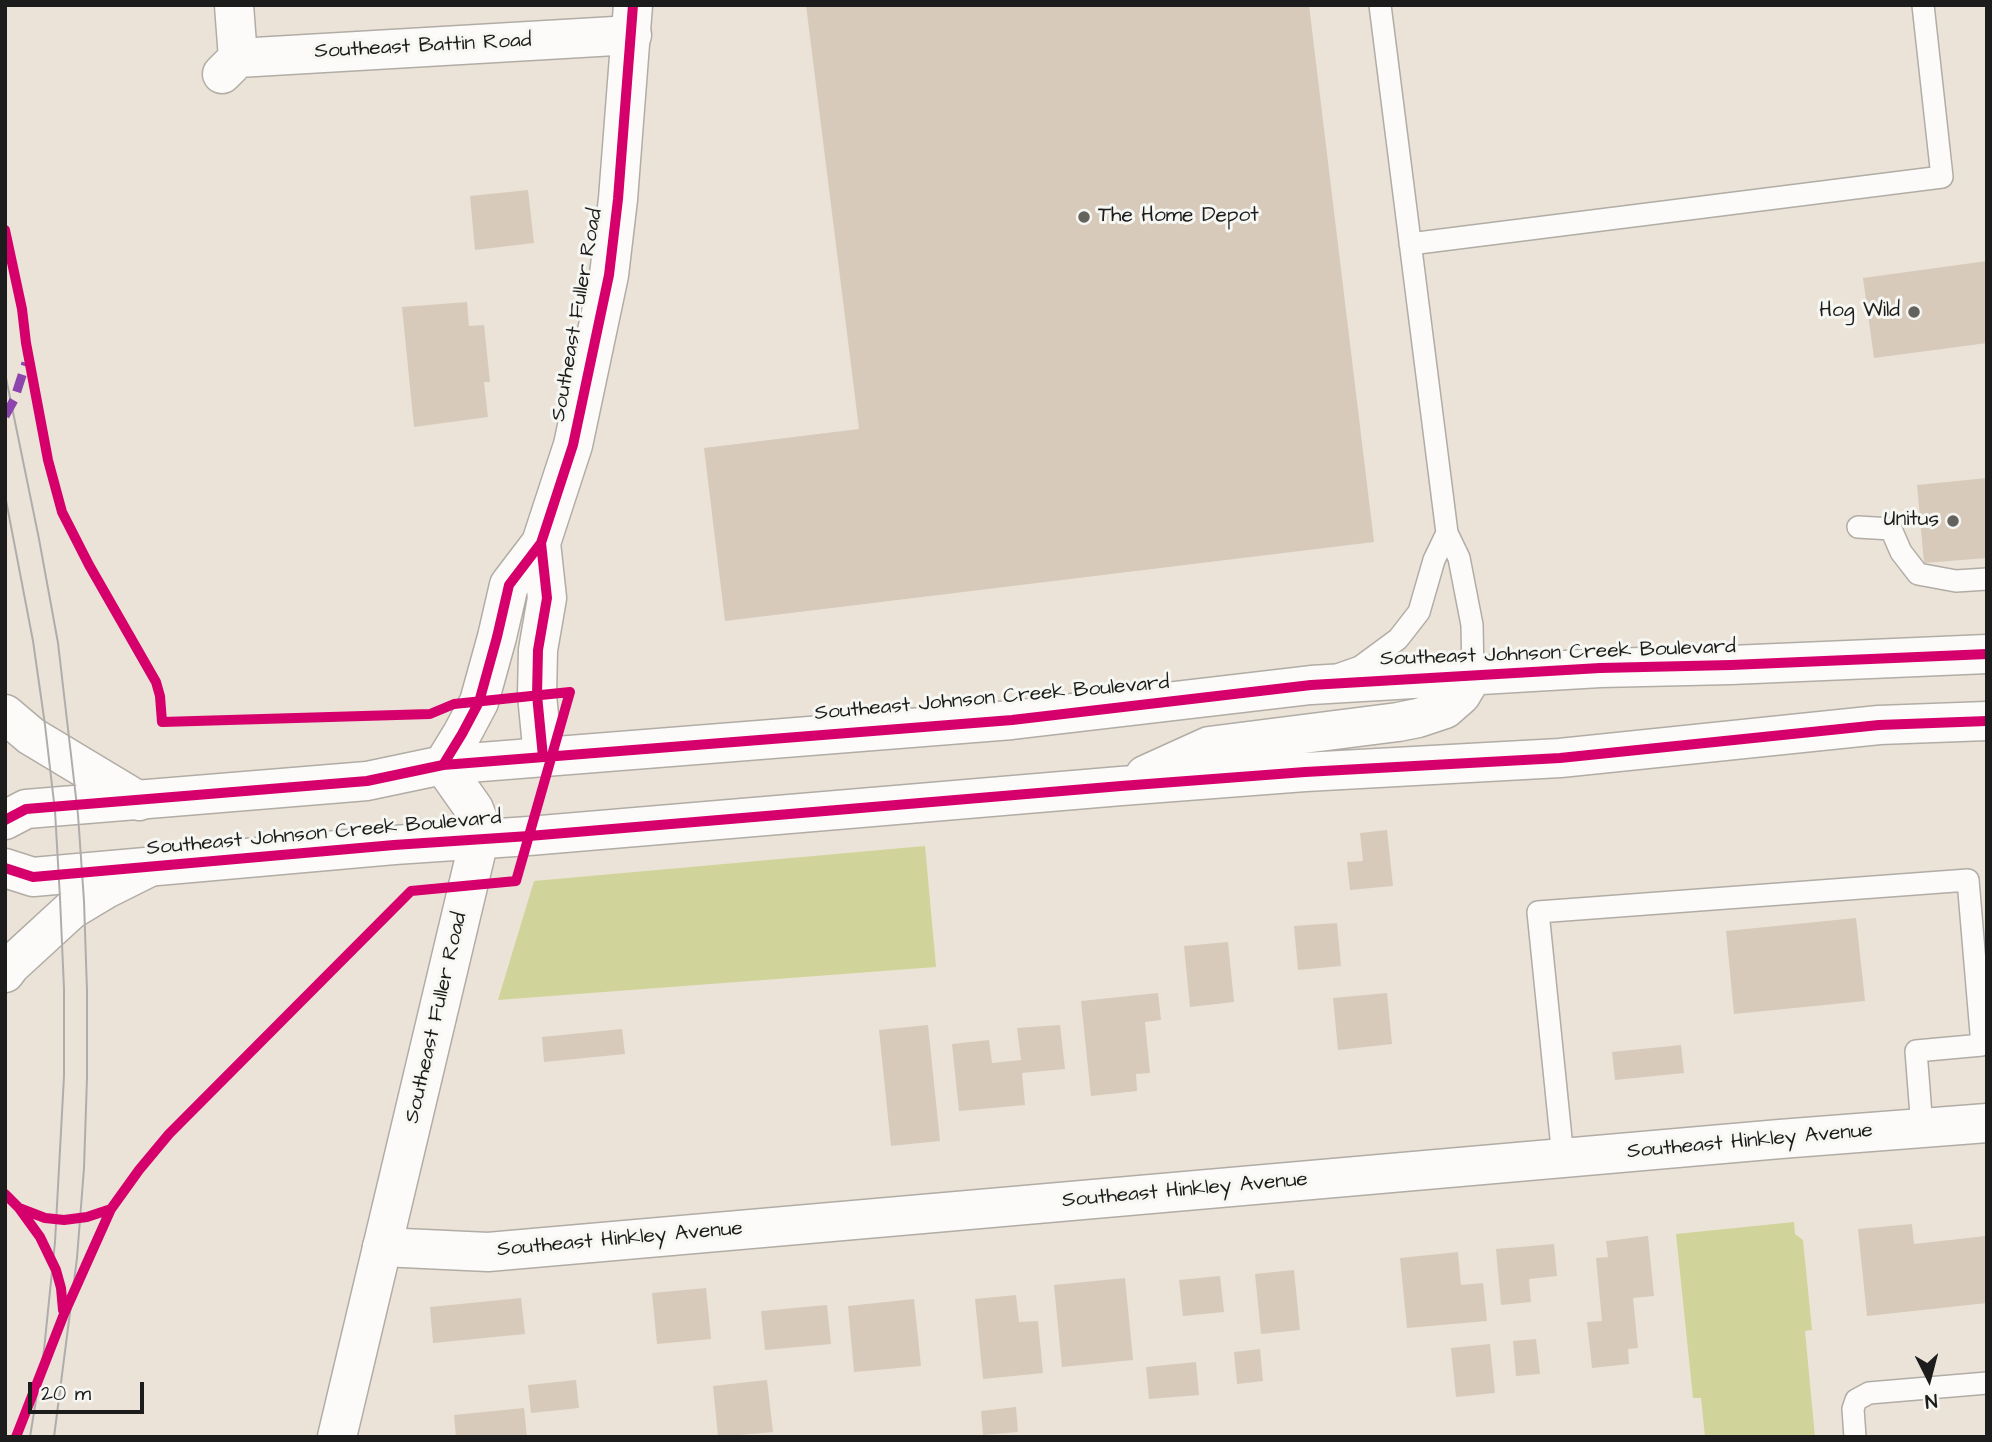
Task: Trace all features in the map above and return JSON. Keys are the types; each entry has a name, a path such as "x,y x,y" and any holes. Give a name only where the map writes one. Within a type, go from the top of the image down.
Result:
{"main road":[{"name":"Southeast Battin Road","path":"234,5 230,66 633,20"},
{"name":"Southeast Fuller Road","path":"337,1437 479,840 474,809 443,765 479,702 509,585 541,543 573,445 609,275 633,20"},
{"name":"Southeast Fuller Road","path":"541,543 547,598 538,650 537,695 543,757"},
{"name":"Southeast Johnson Creek Boulevard","path":"5,820 26,809 367,781 443,765 1013,720 1311,685 1473,675 1968,655 1987,648"},
{"path":"1121,786 1209,746 1418,718 1445,709 1461,695 1473,675"},
{"path":"5,714 31,736 139,801"},
{"name":"Southeast Johnson Creek Boulevard","path":"5,868 33,877 1121,786 1305,772 1560,758 1879,726 1987,721"},
{"path":"5,973 71,910 150,867"},
{"name":"Southeast Hinkley Avenue","path":"382,1247 488,1252 1987,1123"}],"lane":[{"path":"1380,5 1447,533 1459,558 1472,625 1473,675"},
{"path":"1410,244 1942,177 1923,5"},
{"path":"1858,527 1891,529 1901,552 1918,574 1956,581 1987,579"},
{"path":"1311,685 1360,667 1398,639 1419,612 1434,560 1447,533"},
{"path":"1563,1158 1538,912 1968,880 1982,1045 1916,1051 1922,1128"},
{"path":"1855,1437 1853,1409 1856,1400 1869,1393 1987,1383"}],"green space":[{"path":"925,846 936,967 498,1000 534,881"},
{"path":"1794,1222 1795,1234 1803,1240 1812,1330 1805,1331 1815,1437 1705,1437 1701,1398 1693,1398 1676,1234"}],"building":[{"name":"The Home Depot","path":"806,5 1309,5 1374,542 725,621 704,448 859,429"},
{"path":"528,190 534,243 475,250 470,196"},
{"name":"Hog Wild","path":"1987,261 1987,343 1874,358 1863,278"},
{"path":"467,302 469,326 484,325 490,382 484,382 488,417 414,427 402,307"},
{"name":"Unitus","path":"1987,478 1987,558 1924,563 1917,485"},
{"path":"1387,830 1393,886 1350,890 1347,862 1363,861 1360,833"},
{"path":"1856,918 1865,1001 1734,1014 1726,931"},
{"path":"1337,923 1341,966 1298,970 1294,926"},
{"path":"1228,942 1234,1002 1190,1007 1184,946"},
{"path":"1158,993 1161,1020 1145,1022 1150,1073 1136,1074 1137,1091 1091,1096 1081,1001"},
{"path":"1387,993 1392,1044 1338,1050 1333,998"},
{"path":"928,1025 940,1141 891,1146 879,1030"},
{"path":"1060,1025 1065,1069 1022,1073 1025,1105 959,1111 952,1044 989,1040 992,1063 1021,1060 1017,1028"},
{"path":"622,1029 625,1054 544,1062 542,1037"},
{"path":"1681,1045 1684,1073 1615,1080 1612,1052"},
{"path":"1912,1224 1914,1244 1986,1236 1987,1303 1867,1316 1858,1229"},
{"path":"1648,1236 1654,1296 1633,1298 1638,1348 1628,1349 1629,1364 1592,1368 1587,1322 1602,1321 1596,1258 1608,1257 1606,1241"},
{"path":"1554,1244 1557,1276 1529,1279 1531,1302 1501,1305 1496,1249"},
{"path":"1458,1252 1461,1285 1483,1283 1487,1321 1407,1328 1400,1258"},
{"path":"1294,1270 1300,1330 1261,1334 1255,1274"},
{"path":"1220,1276 1224,1312 1183,1316 1179,1280"},
{"path":"1125,1278 1133,1360 1062,1367 1054,1285"},
{"path":"706,1288 711,1339 657,1344 652,1293"},
{"path":"1016,1295 1019,1322 1038,1321 1043,1373 983,1379 975,1299"},
{"path":"521,1298 525,1334 433,1343 430,1307"},
{"path":"914,1299 921,1366 854,1372 848,1306"},
{"path":"827,1305 831,1344 765,1350 761,1311"},
{"path":"1536,1339 1540,1374 1516,1376 1513,1341"},
{"path":"1490,1344 1495,1393 1456,1397 1451,1348"},
{"path":"1260,1349 1263,1381 1237,1384 1234,1352"},
{"path":"1196,1362 1199,1395 1149,1399 1146,1367"},
{"path":"576,1380 579,1408 531,1413 528,1385"},
{"path":"767,1380 773,1432 718,1437 713,1386"},
{"path":"1016,1407 1018,1432 983,1435 981,1411"},
{"path":"524,1408 527,1437 456,1437 454,1415"}],"tram line":[{"path":"5,373 58,643 78,815 84,901 87,991 84,1168 77,1258 54,1437"},
{"path":"5,495 33,641 45,725 55,811 64,989 64,1076 55,1242 44,1350 30,1437"}],"marked path":[{"path":"5,416 14,400 26,363"}],"cycle path":[{"path":"443,765 479,702 509,585 541,543 573,445 609,275 618,199 633,5"},
{"path":"5,230 22,309 48,460 62,512 156,682 162,722 430,714 454,704 570,692 516,881 411,891 169,1134 111,1209 64,1314 16,1437"},
{"path":"541,543 547,598 538,650 537,695 543,757"},
{"path":"5,820 26,809 367,781 443,765 1012,720 1311,685 1600,668 1987,654"},
{"path":"5,868 33,877 1121,786 1305,772 1560,758 1879,725 1987,721"},
{"path":"5,1194 40,1237 56,1270 63,1310"},
{"path":"19,1208 45,1218 64,1220 87,1217 111,1209"}],"place":[{"name":"The Home Depot","path":"1084,217"},
{"name":"Hog Wild","path":"1914,312"},
{"name":"Unitus","path":"1953,521"}]}
